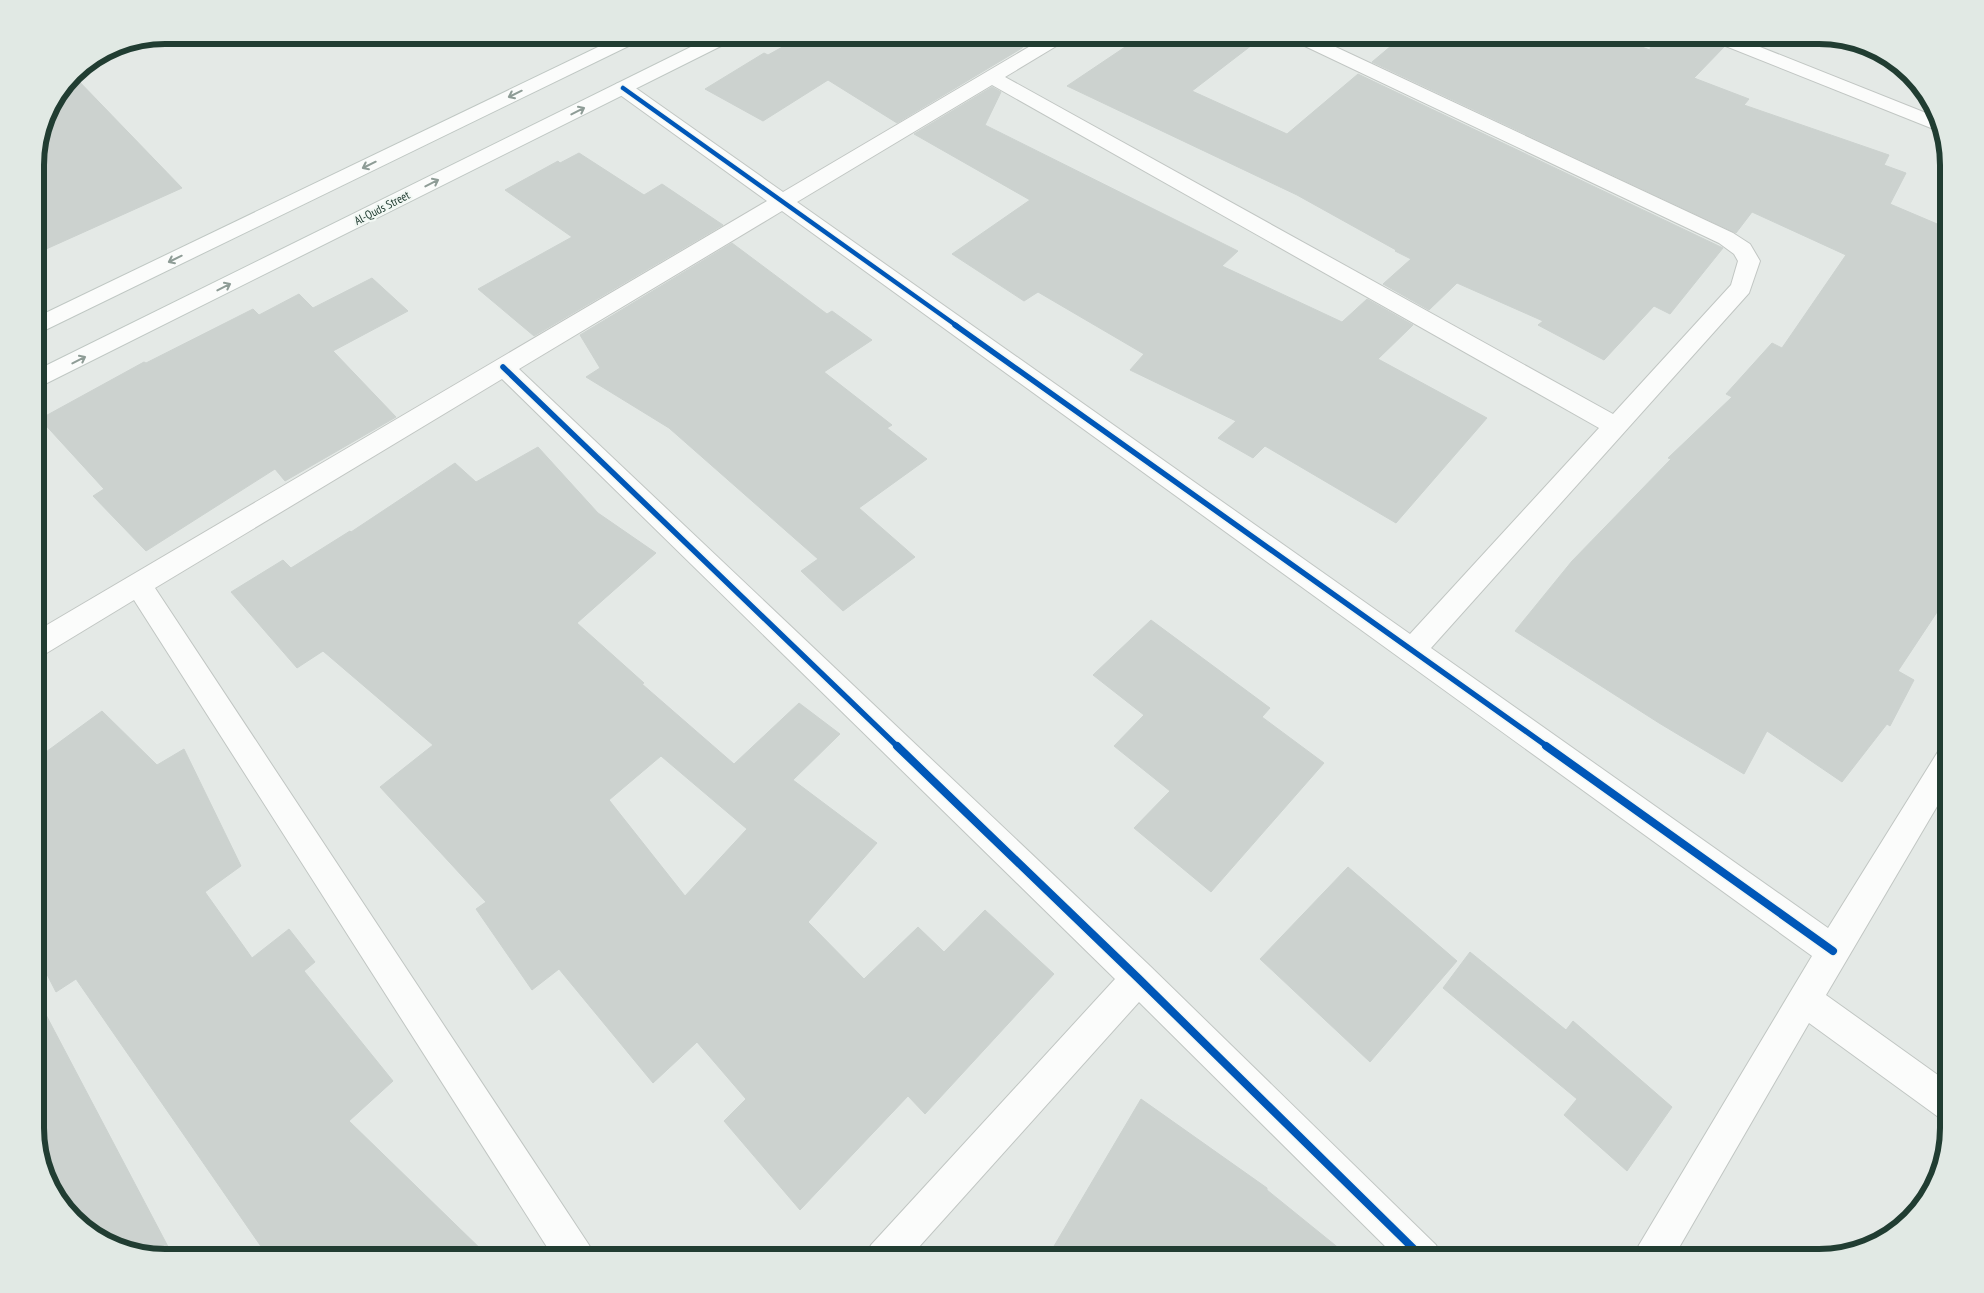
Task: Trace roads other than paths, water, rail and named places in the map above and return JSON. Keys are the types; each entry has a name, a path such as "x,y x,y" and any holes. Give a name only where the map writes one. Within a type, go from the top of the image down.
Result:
{"street":[{"path":"44,323 618,44"},
{"name":"Al-Quds Street","path":"44,377 712,44"},
{"path":"44,641 1047,44"},
{"path":"1315,44 1726,238 1742,249 1749,261 1741,288 1412,650"},
{"path":"1737,44 1932,122"},
{"path":"992,77 1615,426"},
{"path":"623,88 1833,951"},
{"path":"503,367 1138,978 1414,1249"},
{"path":"139,585 570,1249"},
{"path":"1657,1249 1940,774"},
{"path":"892,1249 1138,978"},
{"path":"1805,1000 1940,1098"}]}
